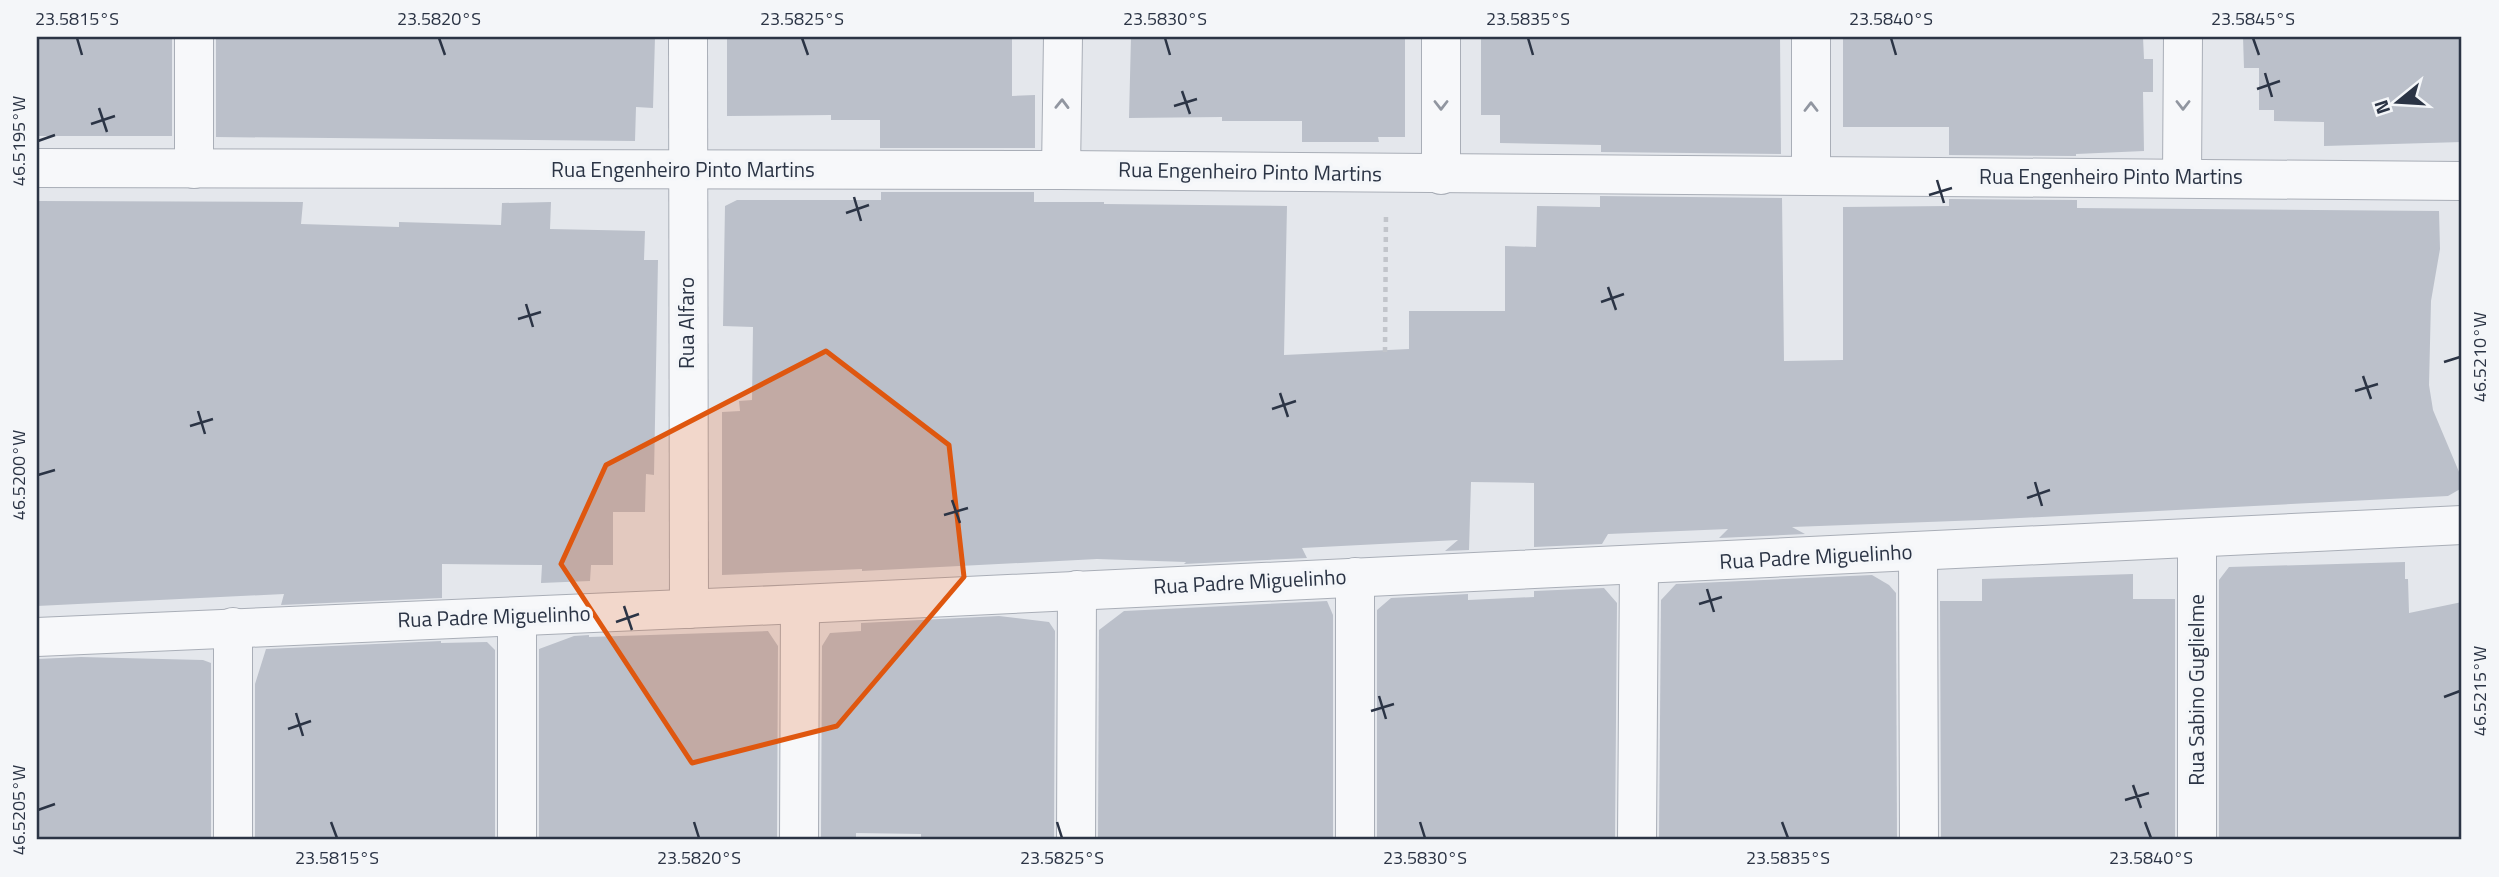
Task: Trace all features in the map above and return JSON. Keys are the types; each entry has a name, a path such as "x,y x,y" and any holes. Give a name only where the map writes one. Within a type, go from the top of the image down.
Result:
{"street":[{"path":"194,37 194,169"},
{"name":"Rua Alfaro","path":"688,37 689,609"},
{"path":"1061,170 1063,37"},
{"path":"1441,37 1441,174"},
{"path":"1811,37 1811,175"},
{"path":"2182,177 2183,37"},
{"name":"Rua Engenheiro Pinto Martins","path":"37,168 1061,170 2462,181"},
{"name":"Rua Padre Miguelinho","path":"37,637 800,604 2462,525"},
{"name":"Rua Sabino Guglielme","path":"2197,539 2197,840"},
{"path":"1918,552 1919,840"},
{"path":"1637,840 1639,565"},
{"path":"1355,577 1355,840"},
{"path":"1076,590 1076,840"},
{"path":"799,840 800,604"},
{"path":"517,617 517,840"},
{"path":"233,627 233,840"}],"path":[{"path":"1385,352 1386,173"}],"highlighted area":[{"path":"826,351 949,445 964,577 837,726 692,763 561,564 606,465"}],"building":[{"path":"37,37 172,37 172,136 37,136"},
{"path":"216,37 655,37 653,108 636,107 635,141 216,137"},
{"path":"727,37 1012,37 1012,96 1035,95 1035,148 880,148 880,120 831,120 831,115 727,116"},
{"path":"1131,37 1405,37 1405,137 1378,137 1379,142 1302,142 1302,121 1222,121 1222,117 1129,118"},
{"path":"1481,37 1780,37 1781,154 1601,152 1601,145 1500,143 1500,115 1481,115"},
{"path":"1843,37 2143,37 2144,59 2153,59 2153,92 2143,92 2144,151 2076,156 1949,155 1949,127 1843,127"},
{"path":"2243,37 2462,37 2462,142 2324,146 2324,122 2274,121 2274,110 2259,110 2259,68 2244,68"},
{"path":"881,192 1034,192 1034,202 1287,206 1284,355 1409,349 1409,311 1505,311 1505,246 1536,247 1537,206 1600,207 1600,196 1782,198 1784,361 1843,360 1843,207 1949,206 1949,199 2077,200 2077,208 2439,211 2440,249 2431,301 2429,385 2433,410 2462,479 2462,488 2448,496 1792,527 1805,534 1719,538 1728,529 1608,534 1602,544 1534,547 1534,483 1471,482 1469,550 1445,551 1458,540 1302,548 1307,558 1184,564 1186,562 1097,559 722,575 722,412 740,411 739,401 752,400 753,327 723,326 725,206 737,200 881,200"},
{"path":"37,201 303,202 301,224 399,227 399,222 501,225 502,203 551,202 550,229 645,231 644,260 658,260 654,475 646,474 645,512 613,512 613,565 591,565 590,581 541,583 542,565 442,564 442,598 281,605 284,594 37,606"},
{"path":"2405,562 2409,613 2462,602 2462,840 2219,840 2219,580 2229,567"},
{"path":"2133,574 2133,599 2175,599 2175,840 1941,840 1940,601 1982,601 1982,579"},
{"path":"1872,575 1889,585 1896,593 1897,840 1659,840 1661,600 1676,584"},
{"path":"1604,588 1617,603 1615,840 1377,840 1377,610 1391,598 1468,594 1468,600 1534,597 1534,591"},
{"path":"1327,601 1333,615 1333,840 1098,840 1099,630 1124,611"},
{"path":"999,616 1049,622 1055,631 1054,840 921,840 921,834 856,833 856,839 821,838 822,646 830,633 861,631 861,623"},
{"path":"768,631 778,646 777,840 539,840 539,649 574,636"},
{"path":"441,641 487,642 495,650 495,840 255,840 255,684 266,649"},
{"path":"81,657 203,660 211,663 211,840 37,840 37,659"}]}
